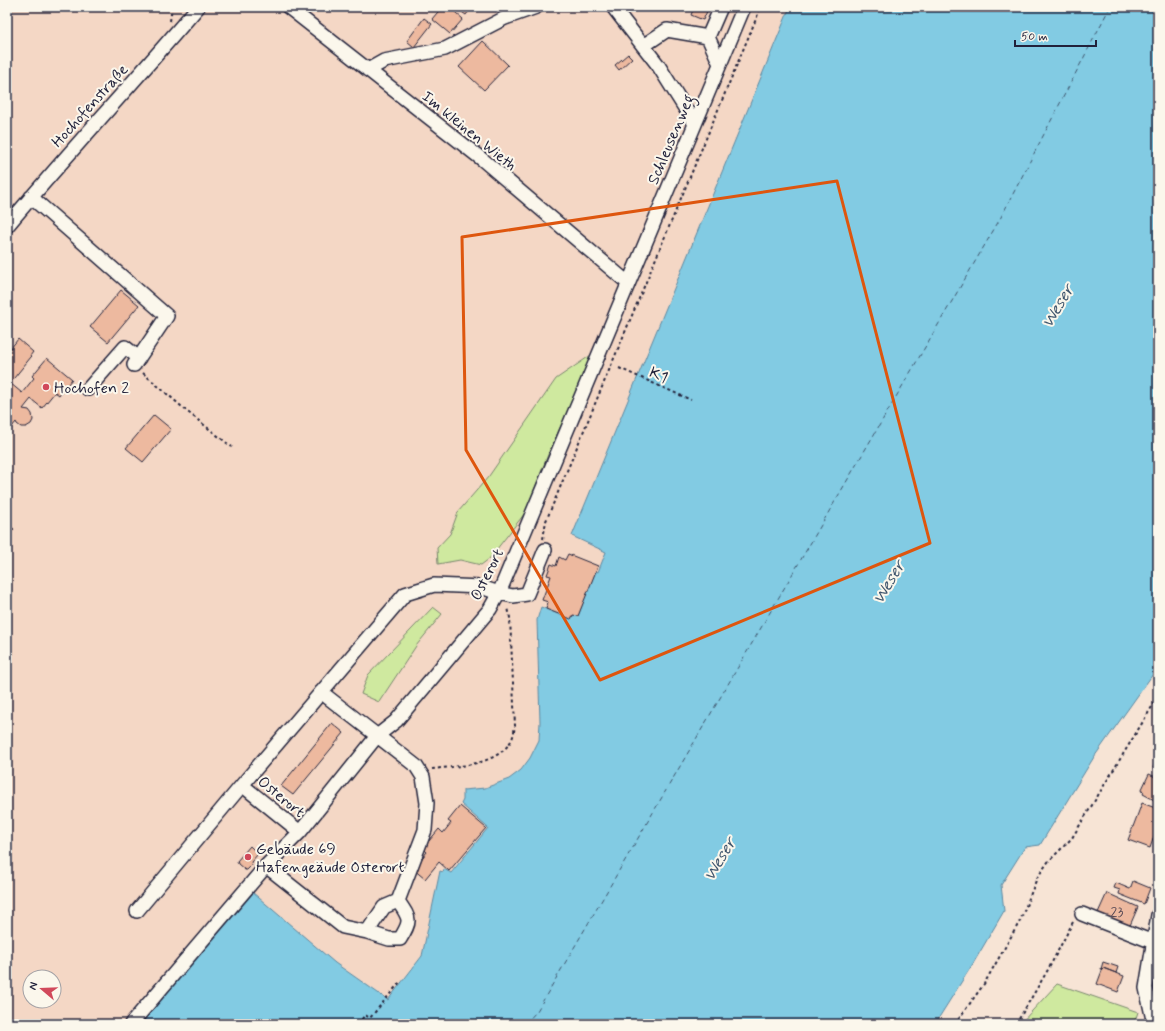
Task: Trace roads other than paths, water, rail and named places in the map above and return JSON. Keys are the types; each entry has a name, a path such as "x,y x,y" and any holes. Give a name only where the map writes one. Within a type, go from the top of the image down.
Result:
{"street":[{"name":"Hochofenstraße","path":"7,226 198,7"},
{"name":"Im kleinen Wieth","path":"288,7 483,160 628,283"},
{"path":"368,70 384,61 445,49 505,18 536,7"},
{"path":"613,7 658,65 695,124"},
{"path":"720,64 708,37 721,7"},
{"name":"Schleusenweg","path":"628,283 744,7"},
{"path":"643,46 667,30 708,37"},
{"path":"31,197 167,316 137,361 125,348 88,389"},
{"name":"Osterort","path":"131,1024 266,866 300,832 377,736 396,721 490,609 499,593 628,283"},
{"path":"137,911 405,594 434,585 481,587 513,596 527,594 545,550"},
{"path":"321,692 416,766 423,777 427,803 425,830 398,901 384,907 367,932"},
{"name":"Osterort","path":"242,785 300,832"},
{"path":"266,866 343,927 367,932 389,939 400,939 408,927 409,917 398,901"},
{"path":"1082,914 1154,942"},
{"path":"1154,1024 1146,988 1158,915"}],"water":[{"name":"Weser","path":"790,7 1158,7 1158,667 1094,757 1040,845 1025,847 1001,885 1004,911 938,1019 934,1024 138,1024 252,892 335,963 388,1000 422,956 440,871 443,872 444,869 451,873 488,828 461,804 463,800 463,790 485,788 509,779 521,770 530,758 539,740 540,722 537,620 541,607 571,619 573,615 578,616 595,571 598,572 606,552 572,536"}],"place":[{"name":"Hochofen 2","path":"46,387"},
{"name":"Gebäude 69 Hafengeäude Osterort","path":"248,857"}]}
